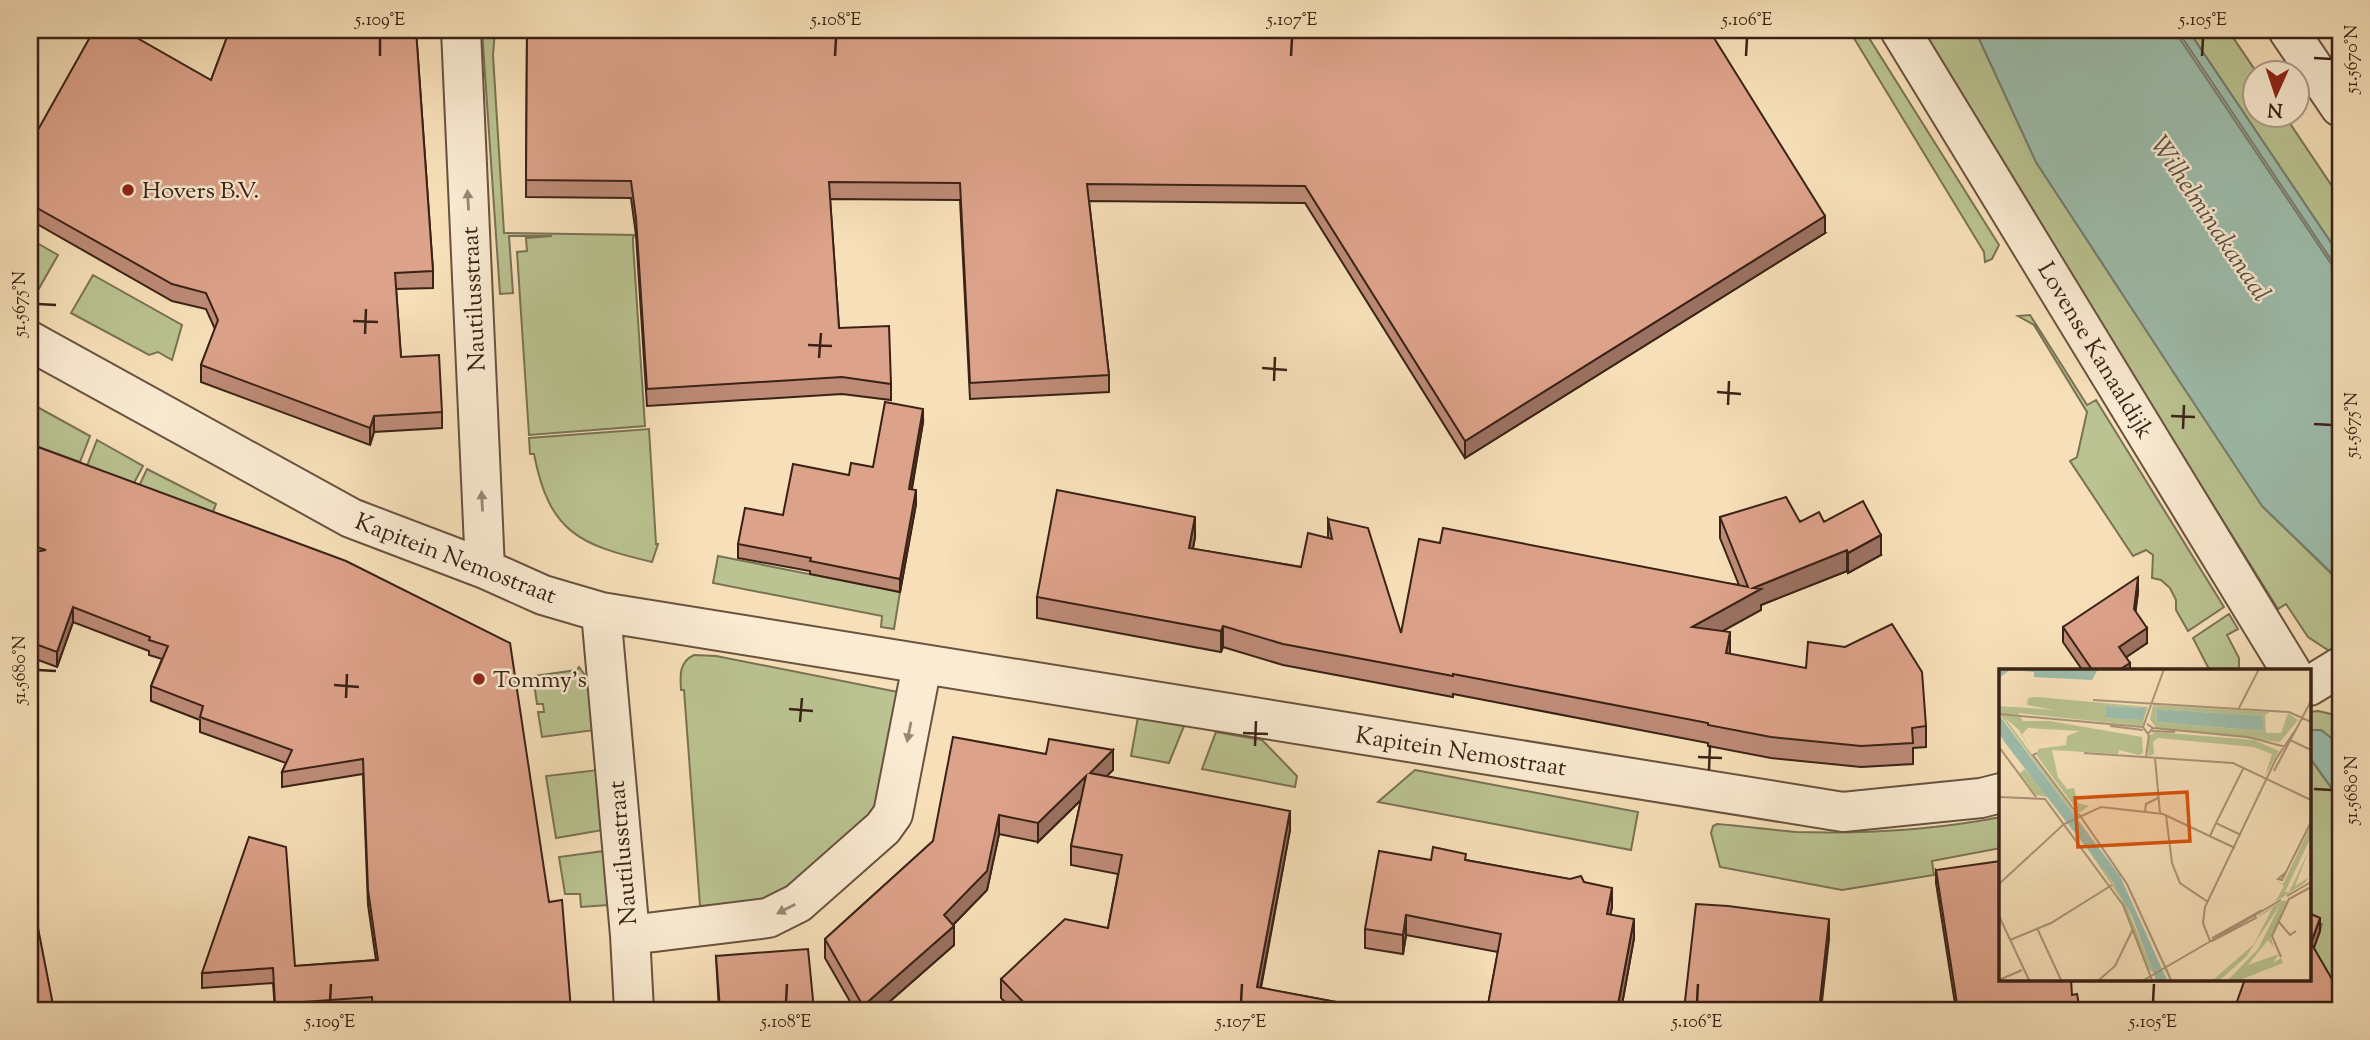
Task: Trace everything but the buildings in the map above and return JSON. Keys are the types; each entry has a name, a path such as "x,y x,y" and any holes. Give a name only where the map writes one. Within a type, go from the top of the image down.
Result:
{"street":[{"name":"Nautilusstraat","path":"461,30 485,569"},
{"name":"Lovense Kanaaldijk","path":"1900,30 2290,669"},
{"path":"2288,30 2340,107"},
{"name":"Kapitein Nemostraat","path":"30,341 351,518 485,569 543,595 601,612 1843,812 1982,798 1999,794"},
{"name":"Nautilusstraat","path":"601,612 630,935 634,1010"},
{"path":"630,935 768,918 798,903 883,828 893,814 922,665"}],"green space":[{"path":"482,30 495,30 493,55 504,233 636,235 633,237 633,244 645,426 529,435 517,252 527,251 526,238 552,236 509,236 513,293 500,294"},
{"path":"1849,30 1864,30 1999,245 1992,259 1985,262 1984,252"},
{"path":"1917,30 1975,30 2036,162 2178,379 2263,507 2340,582 2340,651 2334,654 2308,637 2286,604 2278,609"},
{"path":"2188,30 2228,30 2248,60 2240,60 2240,107"},
{"path":"2255,130 2294,130 2340,198 2340,256"},
{"path":"30,239 58,255 33,299 30,297"},
{"path":"93,275 182,325 172,360 158,352 149,355 71,313"},
{"path":"2030,315 2087,405 2096,400 2224,607 2188,631 2176,610 2176,600 2170,588 2161,580 2152,578 2153,555 2146,550 2133,556 2070,461 2077,457 2087,412 2034,325 2018,316"},
{"path":"30,403 90,436 80,462 30,444"},
{"path":"649,429 658,544 652,562 605,549 571,531 548,501 534,454 530,454 529,438"},
{"path":"97,440 143,466 134,483 87,466"},
{"path":"147,469 216,504 213,512 139,486"},
{"path":"718,556 900,592 894,629 881,627 882,616 713,583"},
{"path":"2229,614 2238,629 2227,635 2239,658 2239,669 2209,669 2193,638"},
{"path":"694,655 716,656 898,692 875,812 771,901 700,906 684,690 681,690 680,679 685,661"},
{"path":"579,667 590,682 595,730 542,737 538,712 544,712 543,704 537,704 533,676 577,670"},
{"path":"2310,712 2340,716 2340,745 2321,730 2310,730"},
{"path":"1138,717 1184,726 1169,763 1131,756"},
{"path":"1216,732 1262,740 1297,776 1295,787 1202,769"},
{"path":"2310,758 2340,800 2340,1004 2311,956 2322,924 2310,919"},
{"path":"598,770 603,830 556,838 546,776"},
{"path":"1415,770 1638,812 1631,850 1378,802"},
{"path":"1999,817 1999,848 1932,861 1934,875 1842,890 1720,867 1711,833 1713,826 1717,824 1797,832 1848,832 1925,828"},
{"path":"604,851 608,905 581,907 580,894 565,894 559,857"}],"water":[{"name":"Wilhelminakanaal","path":"1975,30 2174,30 2340,277 2340,581 2262,506 2036,162"},
{"path":"2177,30 2188,30 2240,107 2240,124"},
{"path":"2244,130 2255,130 2340,256 2340,273"},
{"path":"2310,730 2321,730 2340,745 2340,800 2310,757"}],"place":[{"name":"Hovers B.V.","path":"128,190"},
{"name":"Tommy's","path":"479,679"}]}
